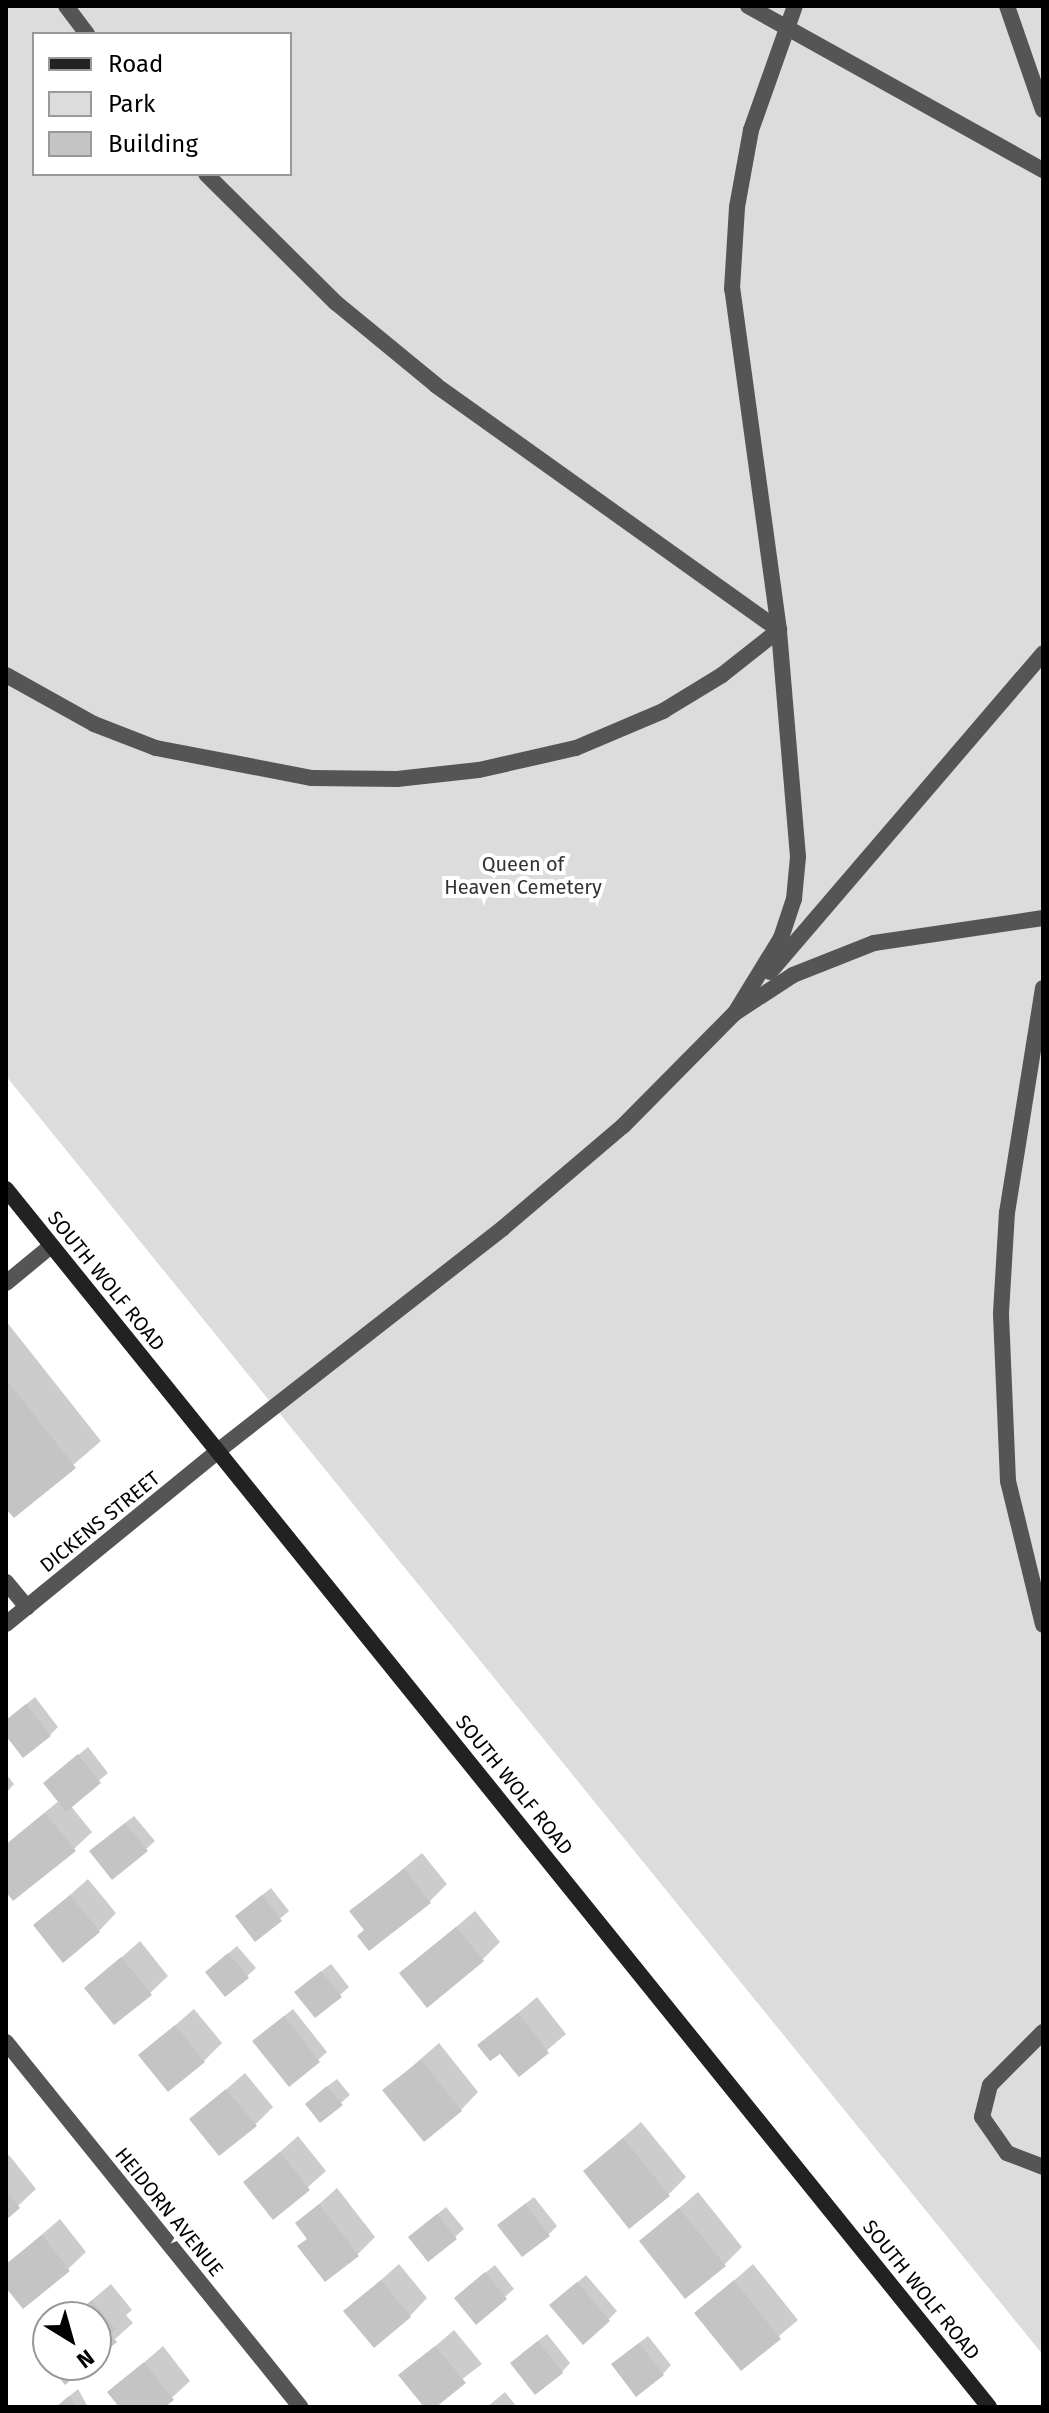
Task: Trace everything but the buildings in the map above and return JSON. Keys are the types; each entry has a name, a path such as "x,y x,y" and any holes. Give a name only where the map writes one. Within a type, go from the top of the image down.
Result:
{"main road":[{"name":"SOUTH WOLF ROAD","path":"6,1189 989,2407"}],"street":[{"path":"66,6 86,32"},
{"path":"748,6 1043,170"},
{"path":"735,1013 781,938 794,899 796,796 779,630 732,289 737,207 751,130 784,26 795,6"},
{"path":"1007,6 1025,69 1043,110"},
{"path":"1025,69 1043,62"},
{"path":"208,176 336,303 436,385 779,630"},
{"path":"6,675 94,724 156,748 312,778 397,779 479,770 576,748 663,711 722,675 779,630"},
{"path":"735,1013 1043,653"},
{"path":"735,1013 793,975 874,943 1043,918"},
{"path":"1043,988 1007,1212 1001,1314 1008,1481 1043,1625"},
{"name":"DICKENS STREET","path":"6,1624 219,1450 503,1228 623,1126 735,1013"},
{"path":"6,1283 51,1246"},
{"path":"6,1582 27,1607"},
{"path":"1043,2032 990,2085 982,2117 1007,2153 1043,2167"},
{"name":"HEIDORN AVENUE","path":"6,2042 301,2407"}],"green space":[{"name":"Queen of Heaven Cemetery","path":"6,6 1043,6 1043,2355 6,1076"}]}
